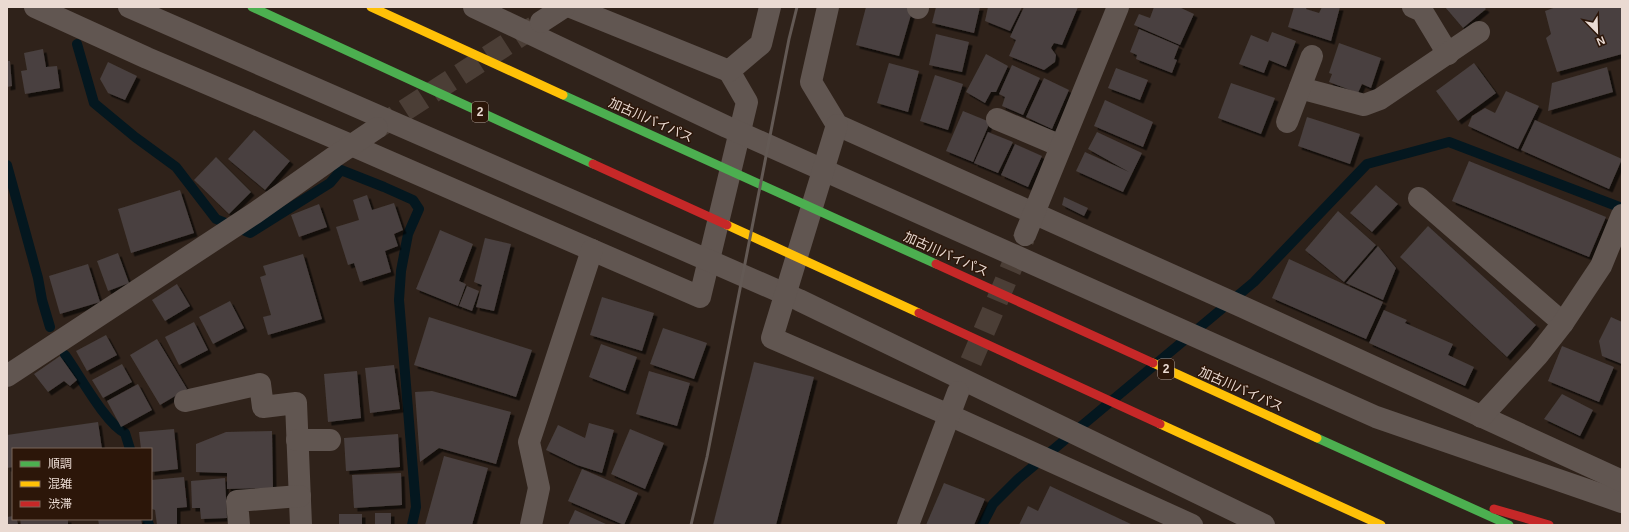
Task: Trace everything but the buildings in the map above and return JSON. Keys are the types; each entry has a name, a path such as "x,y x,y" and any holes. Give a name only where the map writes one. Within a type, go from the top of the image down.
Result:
{"highway":[{"name":"2","path":"252,7 1381,525"},
{"name":"加古川バイパス","path":"371,7 1509,525"},
{"path":"1443,495 1549,525"}],"street":[{"path":"35,7 147,58 351,145 700,298 747,102 729,71 571,7"},
{"path":"129,7 799,300 1264,525"},
{"path":"474,7 727,127 1376,417 1622,502"},
{"path":"540,22 564,7"},
{"path":"729,71 761,44 770,7"},
{"path":"828,7 811,82 837,125 1245,308 1622,481"},
{"path":"1025,235 1118,7"},
{"path":"1417,9 1448,54"},
{"path":"1300,88 1364,105 1380,99 1404,84 1479,32"},
{"path":"1286,122 1312,56"},
{"path":"997,119 1061,146"},
{"path":"837,125 772,338 1192,525"},
{"path":"7,376 255,213 377,128"},
{"path":"1418,198 1563,323"},
{"path":"1481,417 1538,355 1563,323 1601,266 1620,219"},
{"path":"531,525 539,488 529,442 592,250"},
{"path":"185,401 260,384 263,407 296,403 301,525"},
{"path":"908,525 958,392"},
{"path":"297,440 330,440"},
{"path":"239,525 237,501 300,496"}],"waterway":[{"path":"77,44 94,103 135,137 176,167 216,219 250,233 330,183 341,170 413,200 419,209 408,234 401,271 399,300 416,507 412,525"},
{"path":"982,525 993,504 1018,479 1254,282 1367,164 1449,142 1622,208"},
{"path":"7,165 50,327"},
{"path":"65,355 101,409 117,428 125,433 130,448"},
{"path":"147,520 149,525"}],"tunnel":[{"path":"377,128 540,23"},
{"path":"958,392 1024,238"}],"railway":[{"path":"691,525 707,457 789,39 797,7"}],"traffic: fast":[{"path":"252,7 593,164"},
{"path":"563,95 936,264"},
{"path":"1317,438 1509,525"}],"traffic: slow":[{"path":"371,7 563,95"},
{"path":"727,225 919,313"},
{"path":"1153,363 1317,438"},
{"path":"1160,424 1381,525"}],"traffic: jam":[{"path":"593,164 727,225"},
{"path":"936,264 1153,363"},
{"path":"919,313 1160,424"},
{"path":"1494,509 1549,525"}]}
